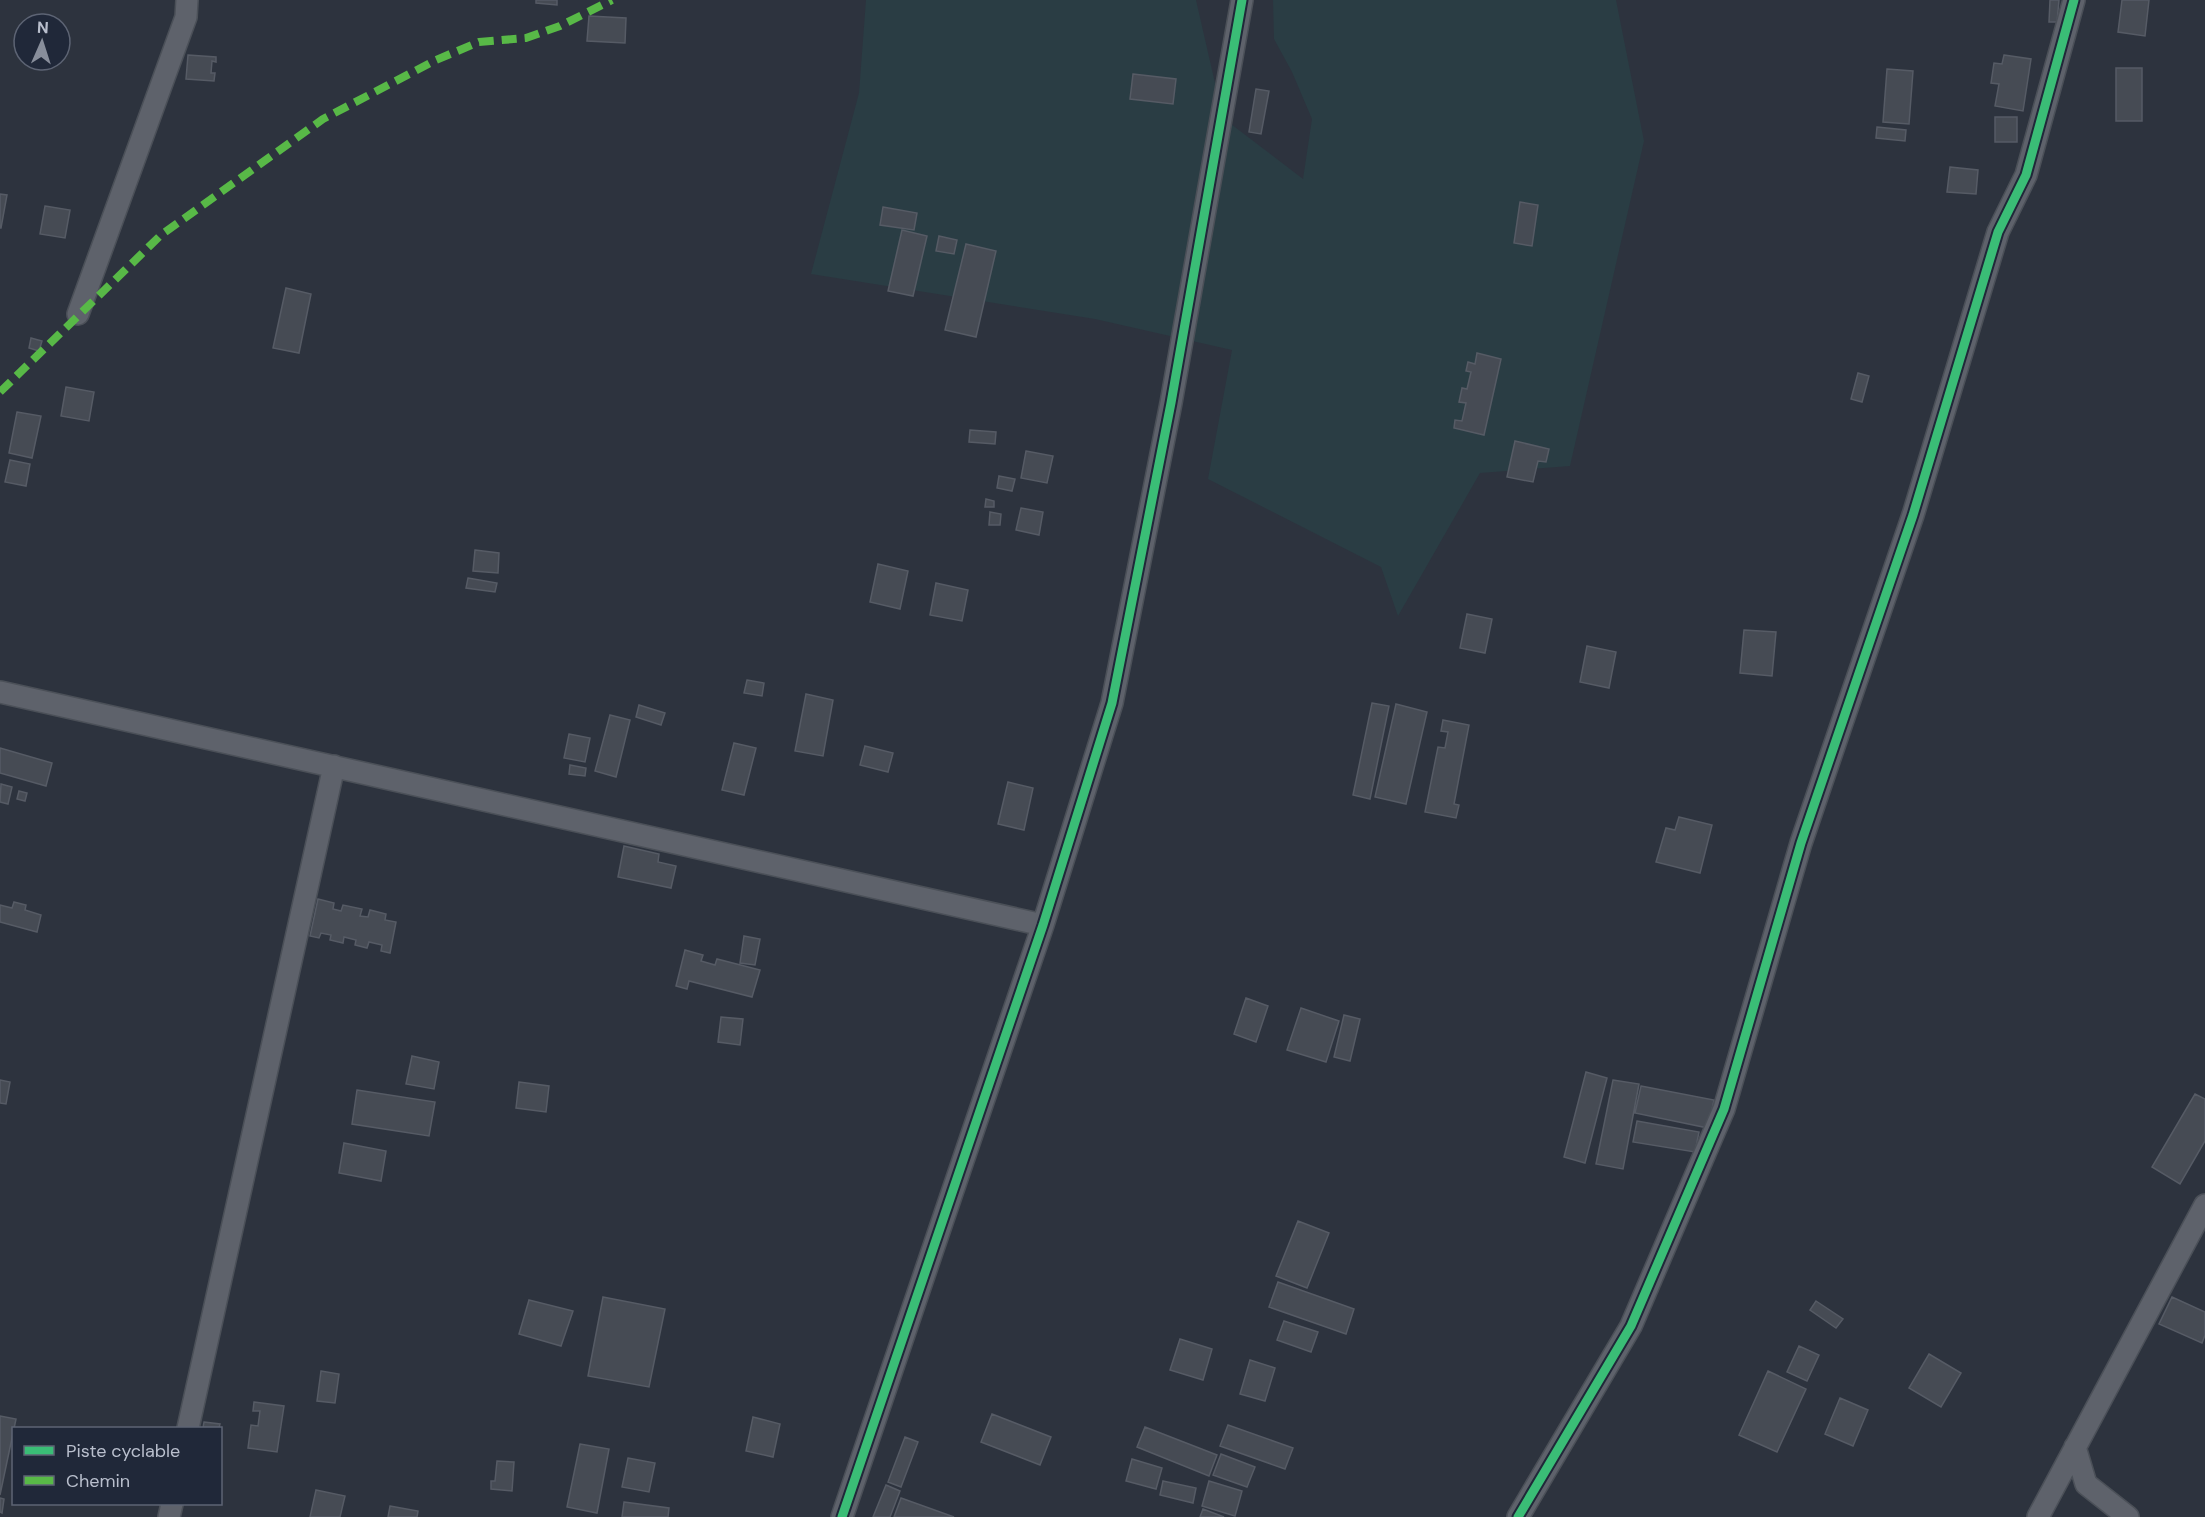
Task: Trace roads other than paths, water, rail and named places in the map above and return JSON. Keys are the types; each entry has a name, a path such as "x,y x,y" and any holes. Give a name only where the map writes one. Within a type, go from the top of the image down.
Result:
{"street":[{"path":"78,314 186,17 187,0"},
{"path":"842,1517 1043,925 1112,703 1171,403 1242,0"},
{"path":"1518,1517 1631,1326 1724,1109 1801,843 1913,514 1998,232 2025,175 2074,0"},
{"path":"0,692 1043,925"},
{"path":"188,1427 334,766"},
{"path":"2037,1517 2205,1205"},
{"path":"2075,1448 2086,1484 2128,1517"}]}
